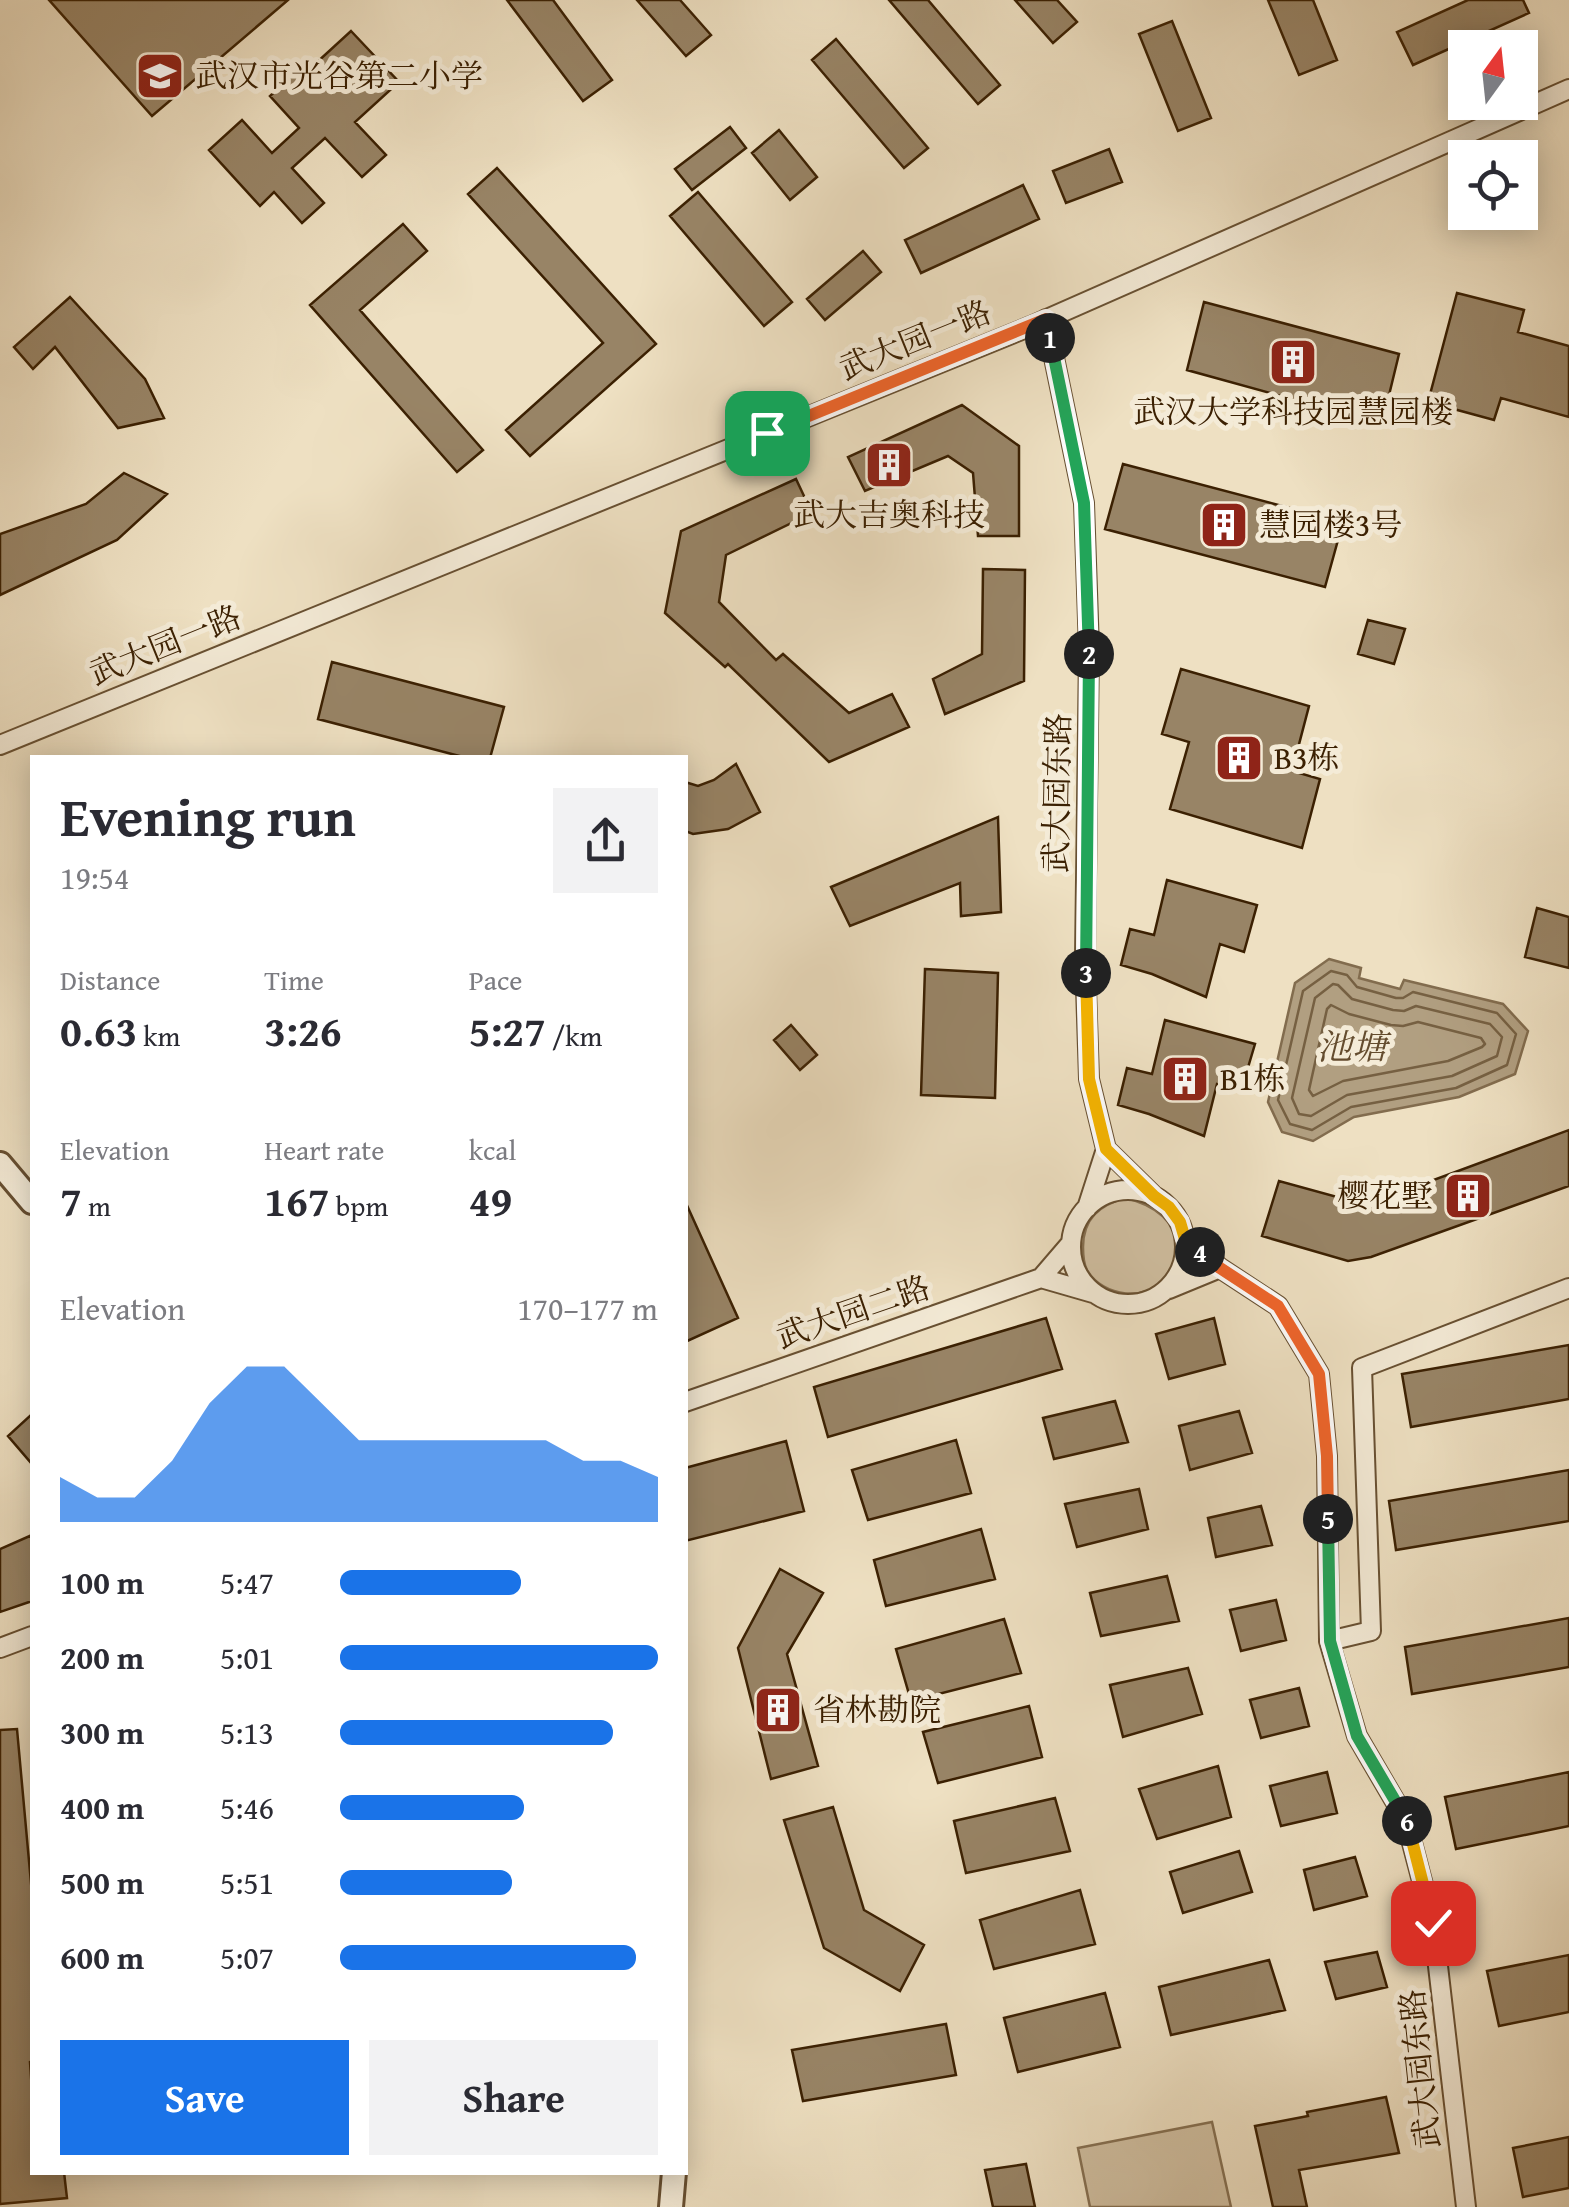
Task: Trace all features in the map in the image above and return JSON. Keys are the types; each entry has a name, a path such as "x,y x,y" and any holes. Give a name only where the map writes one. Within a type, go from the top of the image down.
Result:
{"street":[{"name":"武大园一路","path":"0,745 1046,319 1569,89"},
{"name":"武大园东路","path":"1046,319 1084,503 1089,648 1085,958 1088,1062 1106,1149"},
{"path":"1094,1293 1073,1262 1072,1242 1106,1149 1180,1222 1185,1239 1184,1258 1178,1276 1166,1291"},
{"path":"0,1164 30,1200"},
{"path":"1087,1208 1118,1191 1154,1196"},
{"name":"武大园东路","path":"1185,1239 1220,1268 1278,1306 1319,1374 1327,1456 1330,1641 1357,1736 1406,1820 1433,1923 1466,2207"},
{"path":"1072,1242 1041,1278 1111,1302 1149,1300 1220,1268"},
{"name":"武大园二路","path":"688,1401 1041,1278"},
{"path":"1330,1641 1370,1631 1362,1368 1569,1288"},
{"path":"0,1648 30,1637"},
{"path":"671,2207 674,2175"}],"shaded area":[{"path":"1125,1198 1163,1216 1176,1243 1168,1277 1137,1293 1103,1286 1087,1270 1084,1258 1089,1221 1100,1209"},
{"path":"1212,2122 1231,2207 1090,2207 1078,2148"}],"water":[{"name":"池塘","path":"1329,959 1361,968 1359,978 1400,989 1404,980 1503,1004 1528,1031 1515,1074 1459,1097 1354,1117 1313,1141 1282,1132 1268,1102 1295,983"}],"building":[{"path":"49,0 288,0 152,116"},
{"path":"507,0 553,0 612,80 583,101"},
{"path":"637,0 680,0 711,35 686,56"},
{"path":"889,0 928,0 1000,85 978,104"},
{"path":"1015,0 1057,0 1077,22 1053,43"},
{"path":"1268,0 1313,0 1337,60 1299,75"},
{"path":"1468,0 1523,0 1529,13 1491,30 1448,30 1448,49 1413,65 1397,32"},
{"path":"1172,21 1211,118 1178,131 1139,34"},
{"path":"351,31 399,82 355,122 386,155 362,177 325,138 292,168 324,203 302,223 274,192 260,206 209,150 242,120 272,153 299,128 270,96 297,71 302,76"},
{"path":"836,39 928,148 904,168 812,60"},
{"path":"730,127 746,148 692,190 675,169"},
{"path":"779,130 817,177 790,200 752,153"},
{"path":"1109,149 1122,182 1066,203 1053,171"},
{"path":"497,168 656,344 530,456 506,430 603,343 468,194"},
{"path":"1023,185 1039,219 921,273 905,240"},
{"path":"698,192 792,302 764,326 670,216"},
{"path":"403,224 427,251 360,310 483,450 457,472 310,305"},
{"path":"863,251 881,272 825,320 807,299"},
{"path":"1457,293 1524,310 1518,332 1569,346 1569,417 1501,398 1494,420 1428,402"},
{"path":"70,297 145,379 164,418 118,428 55,347 33,369 14,347"},
{"name":"武汉大学科技园慧园楼","path":"1204,302 1399,354 1382,424 1187,370"},
{"name":"武大吉奥科技","path":"962,405 1019,446 1019,536 978,536 973,473 948,456 865,491 848,457"},
{"name":"慧园楼3号","path":"1123,464 1343,522 1325,587 1105,529"},
{"path":"124,473 167,494 117,540 0,595 0,534 86,504"},
{"path":"796,479 812,513 726,555 719,602 776,660 783,654 849,713 892,694 909,727 829,762 728,664 725,667 665,613 681,531"},
{"path":"983,569 1025,570 1024,681 945,714 933,679 982,654"},
{"path":"1368,620 1405,629 1394,664 1358,654"},
{"path":"332,662 504,707 491,755 456,755 318,719"},
{"name":"B3栋","path":"1181,669 1309,706 1292,771 1320,779 1302,848 1170,809 1189,742 1162,734"},
{"path":"736,764 760,812 728,829 688,832 688,783 698,786"},
{"path":"998,817 1001,912 961,916 960,883 850,926 831,887"},
{"path":"1167,880 1257,905 1244,952 1220,944 1206,997 1121,965 1130,929 1154,935"},
{"path":"1537,908 1569,917 1569,968 1525,957"},
{"path":"925,969 998,973 995,1098 921,1095"},
{"name":"B1栋","path":"1165,1020 1255,1044 1241,1091 1217,1084 1204,1136 1118,1105 1127,1068 1152,1074"},
{"path":"791,1025 817,1055 800,1070 774,1040"},
{"name":"樱花墅","path":"1569,1130 1569,1186 1371,1257 1348,1261 1262,1236 1279,1181 1366,1205"},
{"path":"688,1208 738,1318 688,1341"},
{"path":"1046,1318 1062,1369 828,1437 814,1387"},
{"path":"1214,1318 1225,1364 1169,1379 1156,1334"},
{"path":"1569,1345 1569,1399 1411,1427 1402,1374"},
{"path":"1115,1401 1128,1442 1054,1459 1043,1418"},
{"path":"1239,1411 1252,1453 1190,1470 1179,1426"},
{"path":"30,1416 30,1462 8,1436"},
{"path":"956,1440 971,1493 868,1520 852,1470"},
{"path":"786,1441 804,1511 688,1540 688,1467"},
{"path":"1569,1470 1569,1521 1396,1550 1389,1501"},
{"path":"1139,1489 1148,1529 1077,1547 1065,1504"},
{"path":"1261,1506 1272,1545 1216,1557 1208,1518"},
{"path":"981,1529 995,1579 886,1606 874,1560"},
{"path":"30,1536 30,1602 0,1612 0,1549"},
{"name":"省林勘院","path":"780,1569 823,1593 787,1654 818,1766 771,1779 738,1648"},
{"path":"1167,1576 1179,1621 1101,1636 1090,1593"},
{"path":"1276,1600 1286,1640 1241,1651 1230,1610"},
{"path":"1569,1618 1569,1667 1412,1694 1405,1647"},
{"path":"1004,1619 1021,1673 911,1701 896,1649"},
{"path":"1188,1668 1202,1714 1123,1737 1110,1685"},
{"path":"1299,1688 1309,1726 1261,1738 1250,1700"},
{"path":"1029,1706 1042,1757 938,1783 923,1732"},
{"path":"17,1729 30,1872 30,2175 64,2175 67,2198 0,2204 0,1730"},
{"path":"1218,1766 1231,1817 1157,1839 1139,1789"},
{"path":"1327,1772 1337,1813 1281,1826 1270,1786"},
{"path":"1569,1772 1569,1826 1456,1849 1445,1797"},
{"path":"1055,1798 1070,1851 966,1873 954,1821"},
{"path":"833,1807 864,1910 924,1945 900,1991 824,1948 784,1820"},
{"path":"1239,1851 1252,1892 1183,1913 1170,1872"},
{"path":"1355,1857 1367,1896 1314,1910 1304,1870"},
{"path":"1080,1890 1095,1944 994,1969 980,1920"},
{"path":"1377,1952 1387,1987 1336,1999 1325,1962"},
{"path":"1569,1955 1569,2012 1499,2026 1487,1971"},
{"path":"1269,1960 1285,2010 1171,2035 1159,1987"},
{"path":"1105,1993 1120,2047 1018,2072 1004,2018"},
{"path":"946,2024 956,2075 803,2101 792,2050"},
{"path":"1386,2097 1399,2153 1299,2170 1307,2207 1273,2207 1255,2126"},
{"path":"1569,2137 1569,2188 1523,2197 1513,2148"},
{"path":"1026,2164 1035,2207 993,2207 985,2170"}],"place":[{"name":"武汉市光谷第二小学","path":"160,76"},
{"name":"武汉大学科技园慧园楼","path":"1293,362"},
{"name":"武大吉奥科技","path":"889,465"},
{"name":"慧园楼3号","path":"1224,525"},
{"name":"B3栋","path":"1239,758"},
{"name":"B1栋","path":"1185,1079"},
{"name":"樱花墅","path":"1468,1196"},
{"name":"省林勘院","path":"778,1710"}],"route":[{"path":"767,433 1046,319 1084,503 1089,648 1085,958 1089,1079 1106,1149 1169,1207 1180,1222 1185,1239 1220,1268 1278,1306 1319,1374 1327,1456 1330,1641 1357,1736 1406,1820 1433,1923"}]}
